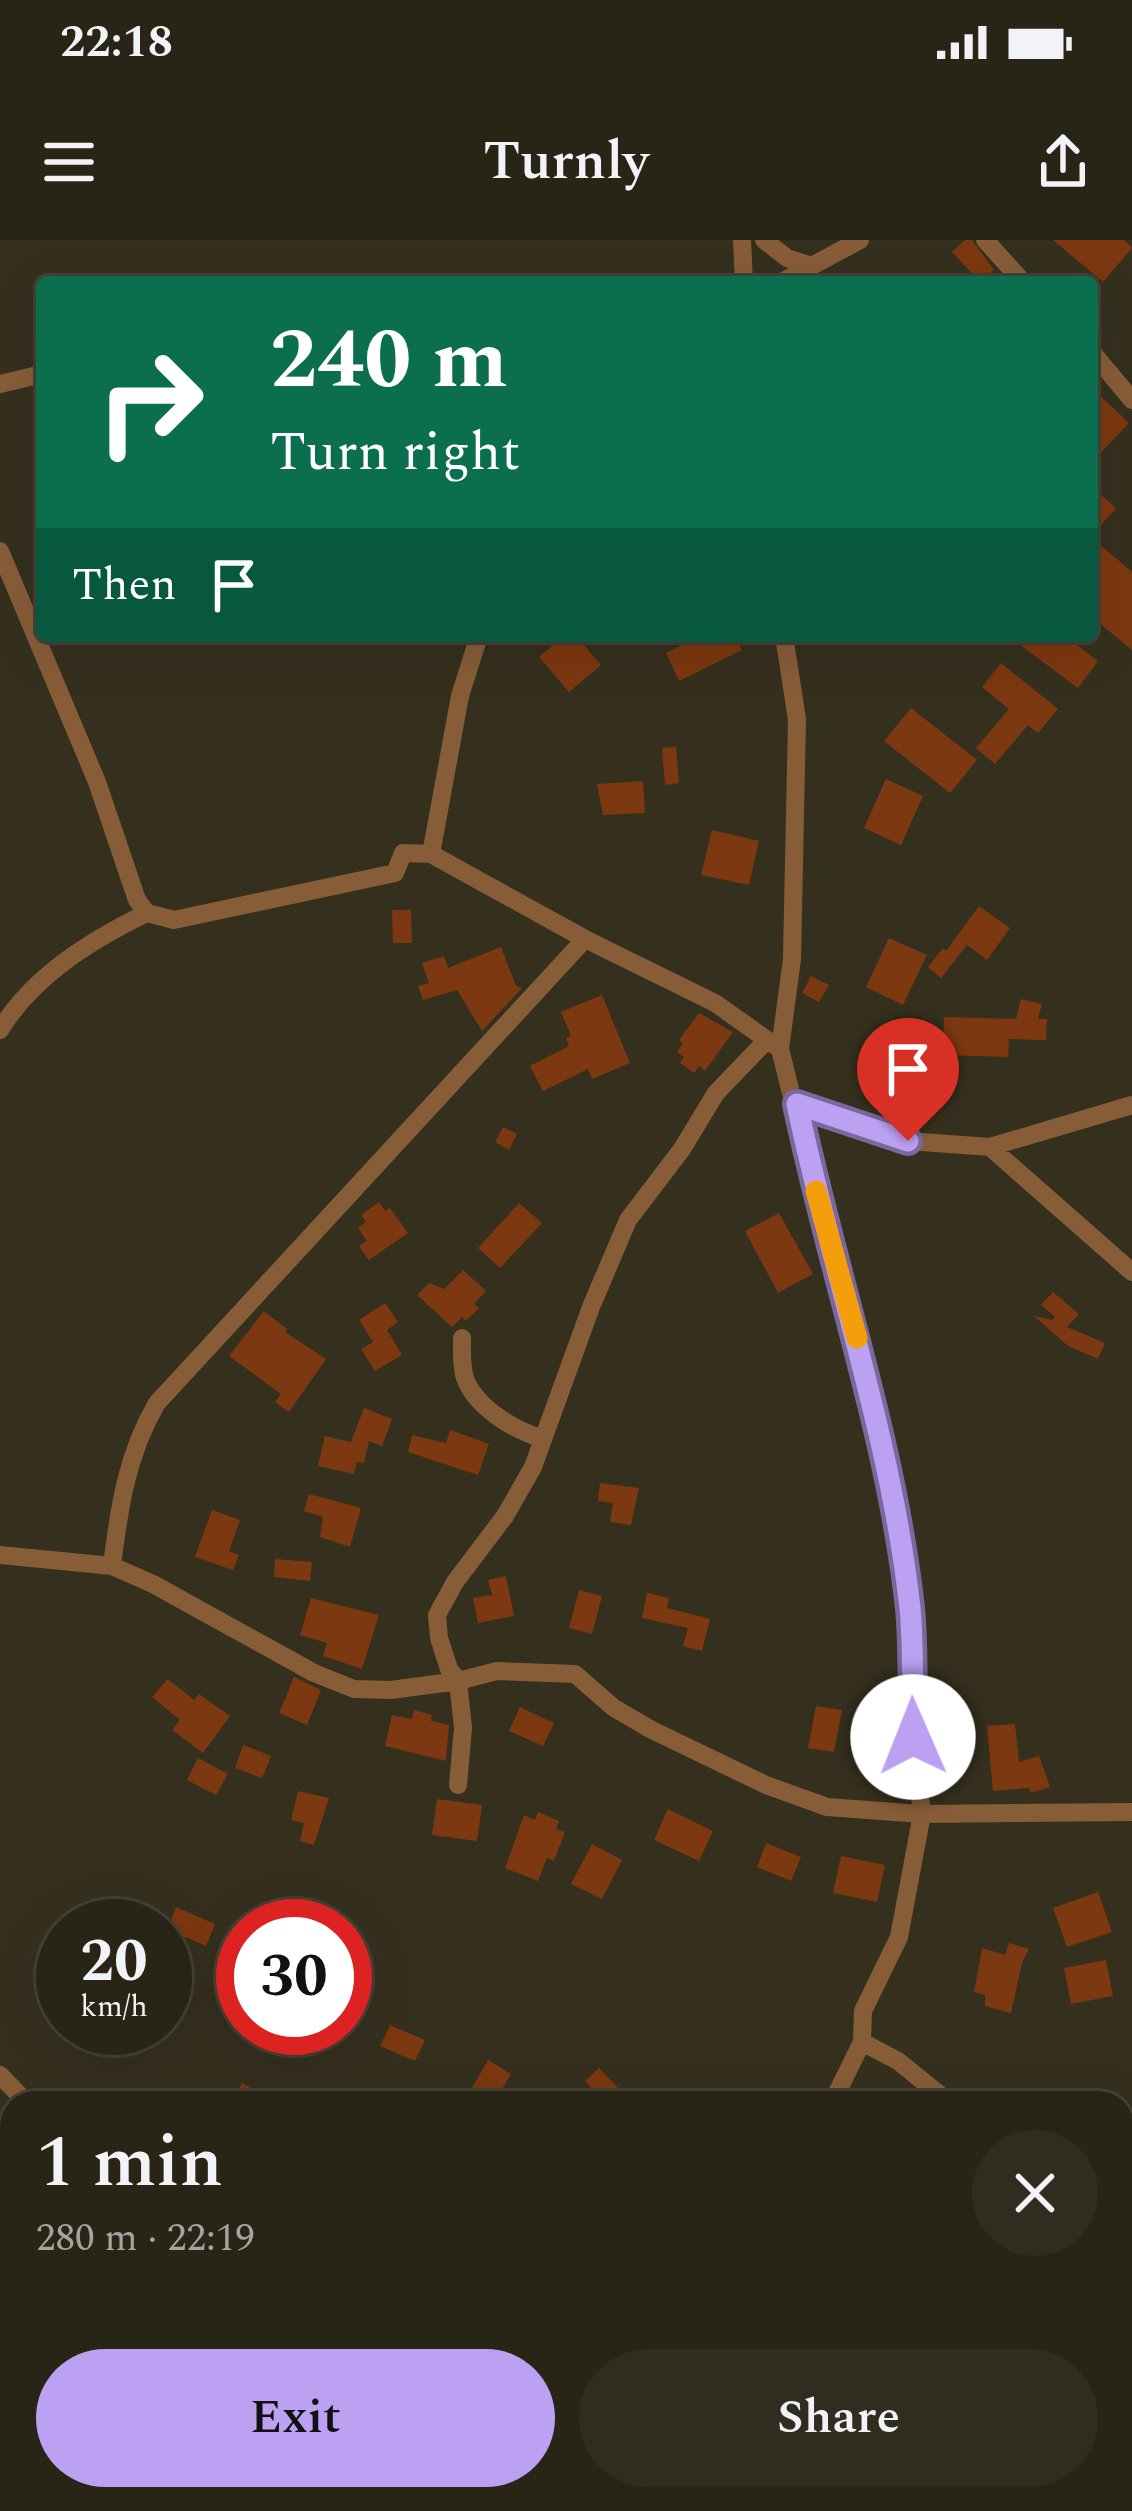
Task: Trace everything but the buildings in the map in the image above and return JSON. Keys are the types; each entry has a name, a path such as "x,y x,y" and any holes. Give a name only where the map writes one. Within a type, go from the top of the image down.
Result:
{"street":[{"path":"742,240 744,276"},
{"path":"764,240 787,258 812,266"},
{"path":"793,276 860,240"},
{"path":"985,240 1018,276"},
{"path":"1098,359 1132,400"},
{"path":"0,384 36,375"},
{"path":"0,551 36,632"},
{"path":"41,642 97,782 137,900 147,913 174,920 232,908 395,873 404,854 430,854 584,939 715,1003 774,1045"},
{"path":"430,854 460,696 477,642"},
{"path":"785,642 797,718 792,958 774,1045 797,1104 820,1210 853,1319 897,1530 910,1611 913,1737 922,1814 899,1937 863,2011 862,2042 838,2091"},
{"path":"0,1030 50,972 106,932 147,913"},
{"path":"112,1567 127,1471 139,1433 157,1402 584,939"},
{"path":"458,1786 463,1728 458,1682 439,1639 437,1616 532,1467 628,1220 682,1149 716,1093 774,1045"},
{"path":"797,1104 908,1141 990,1147 1132,1105"},
{"path":"990,1147 1132,1271"},
{"path":"462,1338 463,1366 474,1395 516,1431 542,1438"},
{"path":"0,1555 112,1567 353,1690 458,1682 497,1671 575,1674 614,1708 652,1730 766,1785 827,1807 922,1814 1132,1812"},
{"path":"862,2042 898,2061 935,2091"}],"slow traffic":[{"path":"816,1191 857,1338"}],"route":[{"path":"908,1141 797,1104 820,1210 853,1319 897,1530 910,1611 913,1737"}]}
